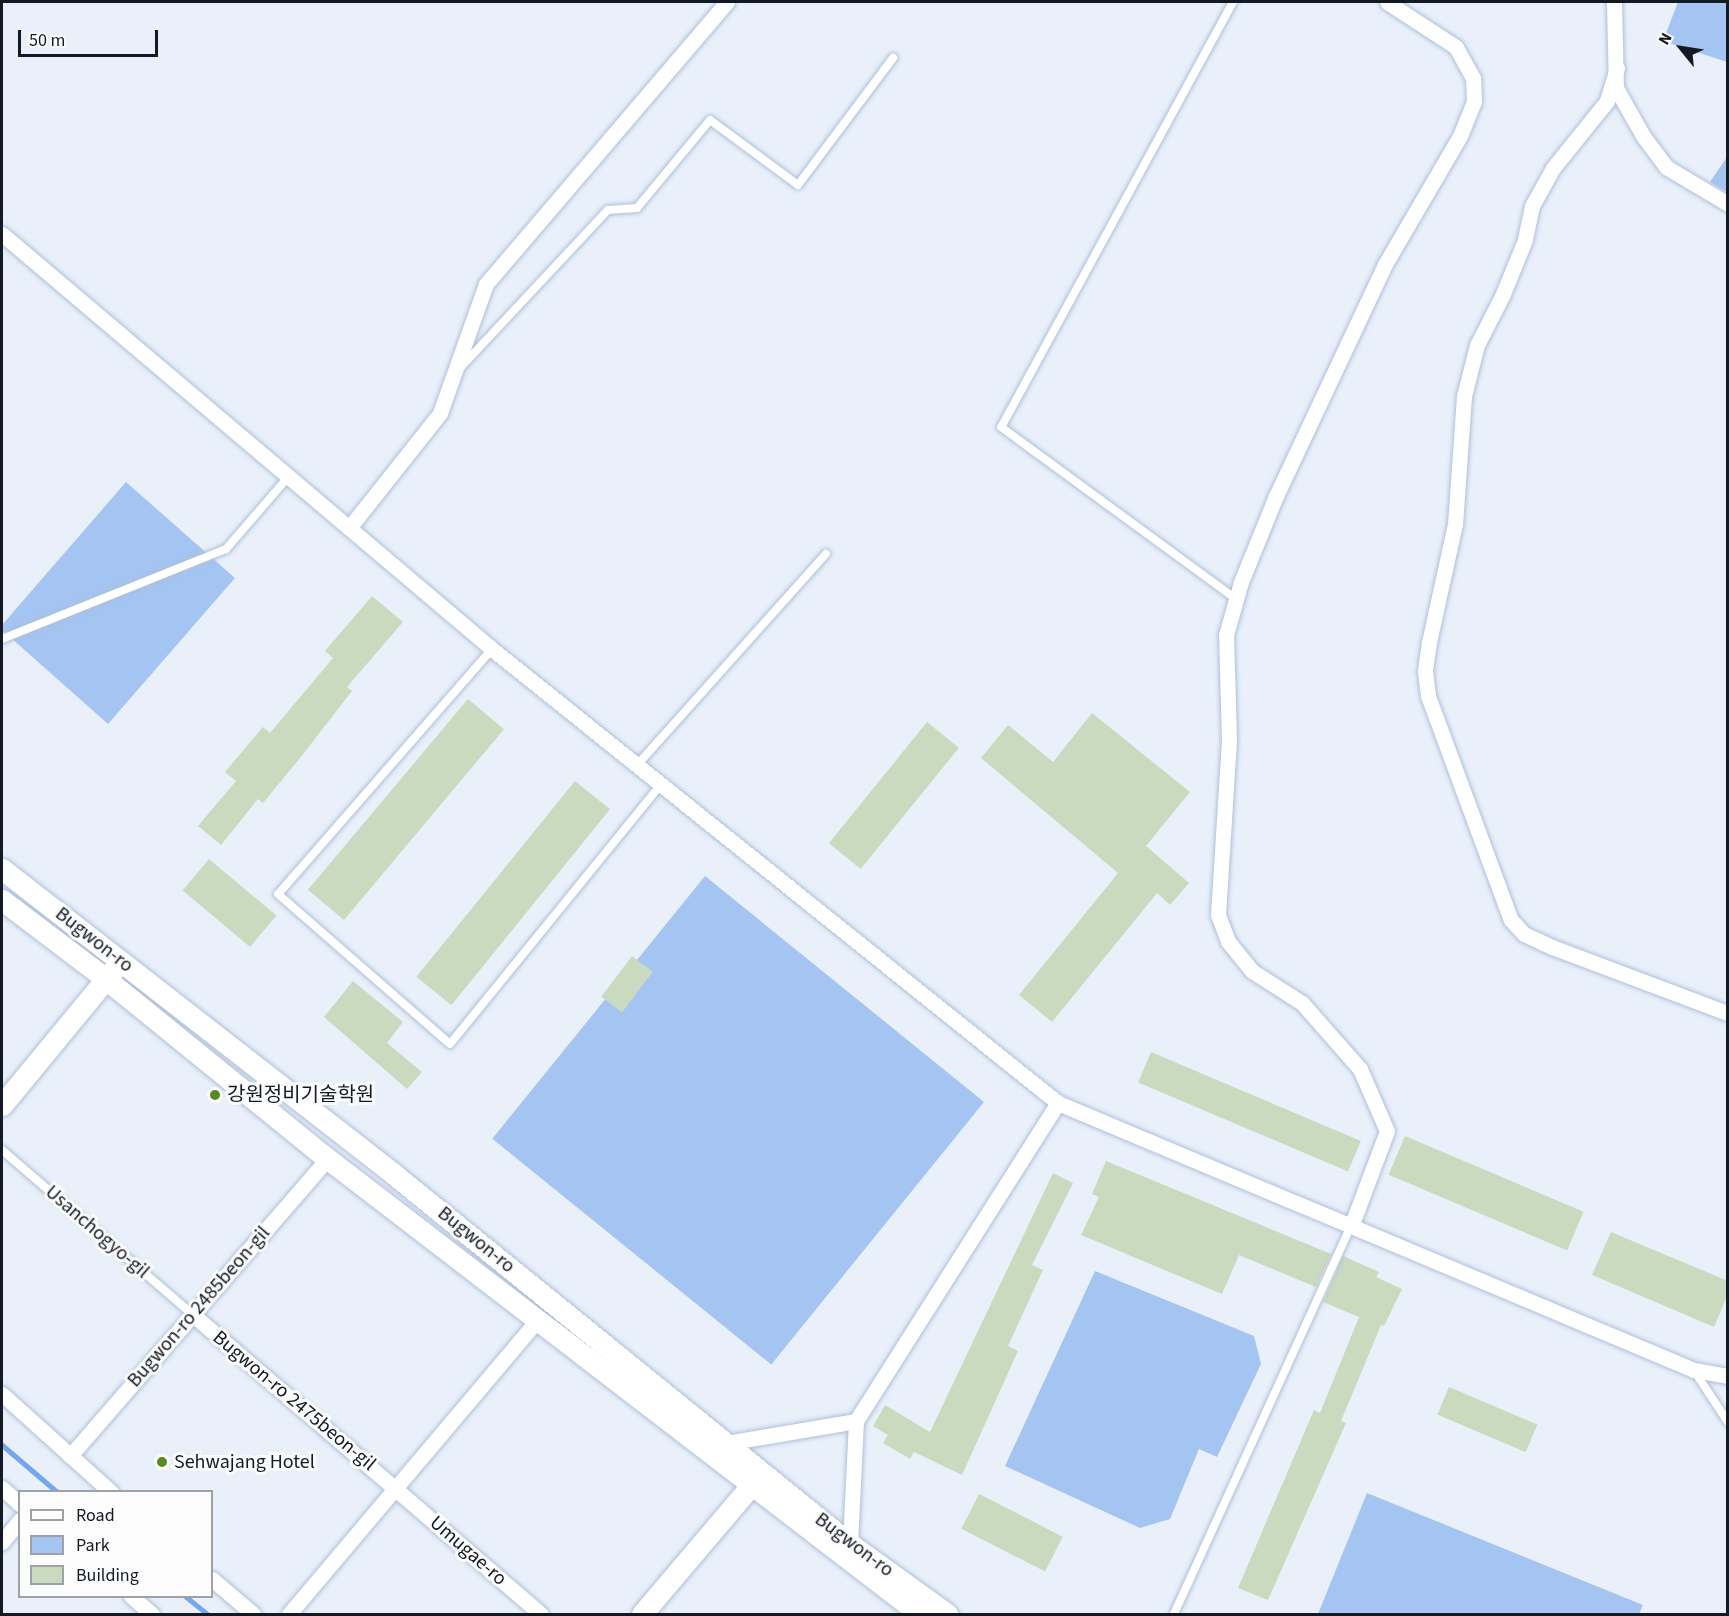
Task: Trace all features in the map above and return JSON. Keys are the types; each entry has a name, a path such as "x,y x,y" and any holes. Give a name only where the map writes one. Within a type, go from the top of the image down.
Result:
{"street":[{"path":"349,528 440,412 486,284 727,2"},
{"path":"1352,1224 1387,1131 1360,1069 1302,1003 1252,971 1228,941 1218,915 1229,740 1226,635 1236,599 1276,496 1384,266 1460,136 1474,102 1473,78 1456,47 1387,2"},
{"path":"1614,2 1616,88 1643,136 1666,166 1728,204"},
{"path":"1617,68 1607,101 1553,168 1532,206 1525,240 1503,294 1478,345 1464,396 1455,524 1429,642 1425,671 1428,696 1511,920 1524,934 1552,947 1728,1013"},
{"path":"2,234 492,649 662,783 1058,1103 1352,1224 1694,1370 1728,1376"},
{"name":"Bugwon-ro","path":"2,869 396,1176 726,1443 756,1479 920,1614"},
{"name":"Bugwon-ro","path":"2,900 106,979 328,1158 538,1319 756,1479 947,1614"},
{"path":"2,1105 122,961"},
{"path":"850,1544 856,1421 1058,1103"},
{"name":"Bugwon-ro 2485beon-gil","path":"70,1456 328,1158"},
{"name":"Bugwon-ro 2475beon-gil","path":"192,1314 396,1487"},
{"path":"289,1614 538,1319"},
{"path":"2,1394 110,1490"},
{"path":"726,1443 856,1421"},
{"path":"642,1614 756,1479"},
{"name":"Umugae-ro","path":"396,1487 541,1614"},
{"path":"2,1488 18,1501"},
{"path":"2,1542 18,1522"},
{"path":"213,1580 253,1614"},
{"path":"133,1598 152,1614"}],"lane":[{"path":"1233,2 1001,427 1236,599"},
{"path":"454,374 608,210 637,208 710,120 798,185 893,58"},
{"path":"2,639 226,549 289,476"},
{"path":"638,764 826,554"},
{"path":"492,649 279,894 450,1044 662,783"},
{"name":"Usanchogyo-gil","path":"2,1150 192,1314"},
{"path":"1174,1614 1352,1224"},
{"path":"1694,1370 1728,1422"}],"green space":[{"path":"1678,2 1727,2 1727,62 1663,41"},
{"path":"1727,157 1727,192 1710,182"},
{"path":"126,482 235,578 108,724 2,630 2,625"},
{"path":"705,876 984,1102 771,1365 492,1139"},
{"path":"1095,1271 1254,1336 1261,1364 1217,1457 1199,1449 1170,1519 1140,1528 1005,1466"},
{"path":"1367,1493 1643,1605 1639,1614 1318,1614"}],"building":[{"path":"372,596 403,622 347,687 352,691 300,758 263,803 258,799 221,845 198,826 236,781 225,772 263,727 270,733 333,658 325,651"},
{"path":"468,699 504,729 344,920 308,890"},
{"path":"1092,713 1190,792 1146,846 1189,883 1170,905 1157,893 1052,1022 1019,995 1118,873 981,758 1008,725 1053,762"},
{"path":"927,722 959,748 861,869 829,843"},
{"path":"575,781 610,809 451,1005 416,977"},
{"path":"209,859 276,916 250,947 183,890"},
{"path":"632,956 653,972 622,1012 601,997"},
{"path":"353,981 403,1022 387,1043 422,1072 407,1089 324,1017"},
{"path":"1151,1052 1361,1141 1348,1171 1138,1082"},
{"path":"1405,1136 1584,1212 1567,1250 1389,1175"},
{"path":"1106,1161 1331,1254 1316,1287 1239,1255 1222,1294 1081,1235 1099,1197 1092,1194"},
{"path":"1053,1173 1073,1183 1032,1265 1043,1270 1008,1346 1018,1351 962,1475 914,1452 910,1459 883,1443 888,1435 873,1426 885,1405 930,1432"},
{"path":"1611,1232 1728,1281 1728,1294 1714,1327 1592,1275"},
{"path":"1343,1256 1379,1272 1376,1277 1402,1289 1384,1326 1381,1325 1341,1421 1346,1423 1268,1600 1238,1588 1314,1410 1320,1413 1359,1317 1323,1302"},
{"path":"1449,1387 1537,1425 1526,1452 1437,1415"},
{"path":"979,1494 1063,1537 1045,1571 961,1529"}],"waterway":[{"path":"2,1445 55,1490"},
{"path":"187,1598 207,1614"}],"place":[{"name":"강원정비기술학원","path":"215,1095"},
{"name":"Sehwajang Hotel","path":"162,1462"}]}
